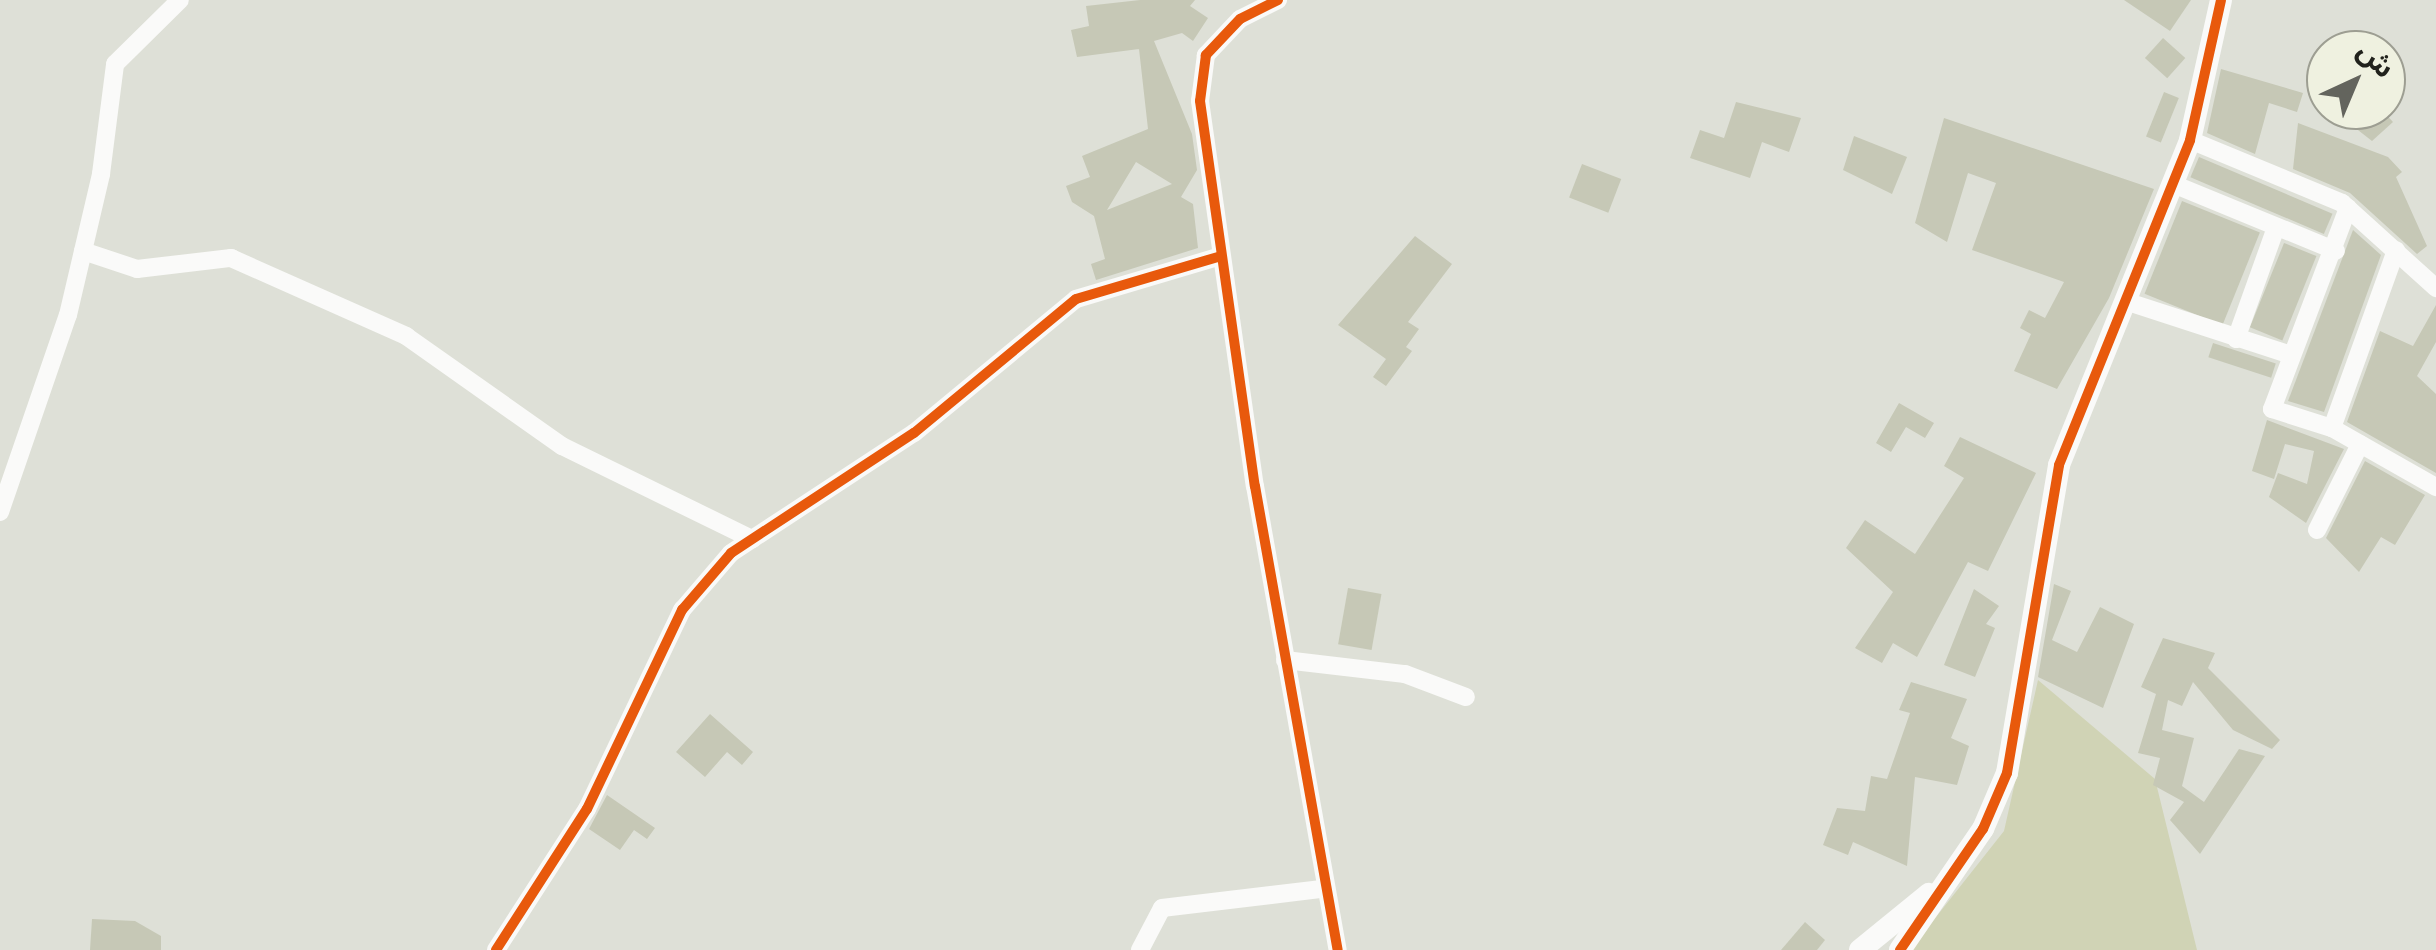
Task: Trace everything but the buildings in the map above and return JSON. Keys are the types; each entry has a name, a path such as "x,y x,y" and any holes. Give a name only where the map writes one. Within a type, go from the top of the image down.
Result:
{"street":[{"path":"0,512 83,251 115,64 180,0"},
{"path":"1278,0 1240,19 1206,55 1200,101 1218,257 1322,889 1338,950"},
{"path":"1900,950 1955,873 2007,774 2059,465 2190,140 2220,0"},
{"path":"2190,140 2348,208 2436,288"},
{"path":"2172,184 2336,251"},
{"path":"2348,208 2336,251 2272,409 2332,428 2436,487"},
{"path":"2236,340 2276,226"},
{"path":"2332,428 2396,250"},
{"path":"83,251 137,270 230,258 406,336 562,446 752,539"},
{"path":"496,950 587,809 682,610 752,539 914,433 1076,299 1218,257"},
{"path":"2125,300 2236,340 2291,355"},
{"path":"2317,530 2360,444"},
{"path":"1286,660 1405,674 1466,697"},
{"path":"1860,950 1955,873"},
{"path":"1140,950 1162,908 1322,889"}],"green space":[{"path":"2038,680 2155,779 2197,950 1910,950 2004,831"}],"cycle path":[{"path":"1278,0 1240,19 1206,55 1200,101 1255,486 1338,950"},
{"path":"1900,950 1983,829 2007,773 2059,465 2190,140 2221,0"},
{"path":"496,950 587,809 682,610 731,553 914,433 1076,299 1218,257"}]}
